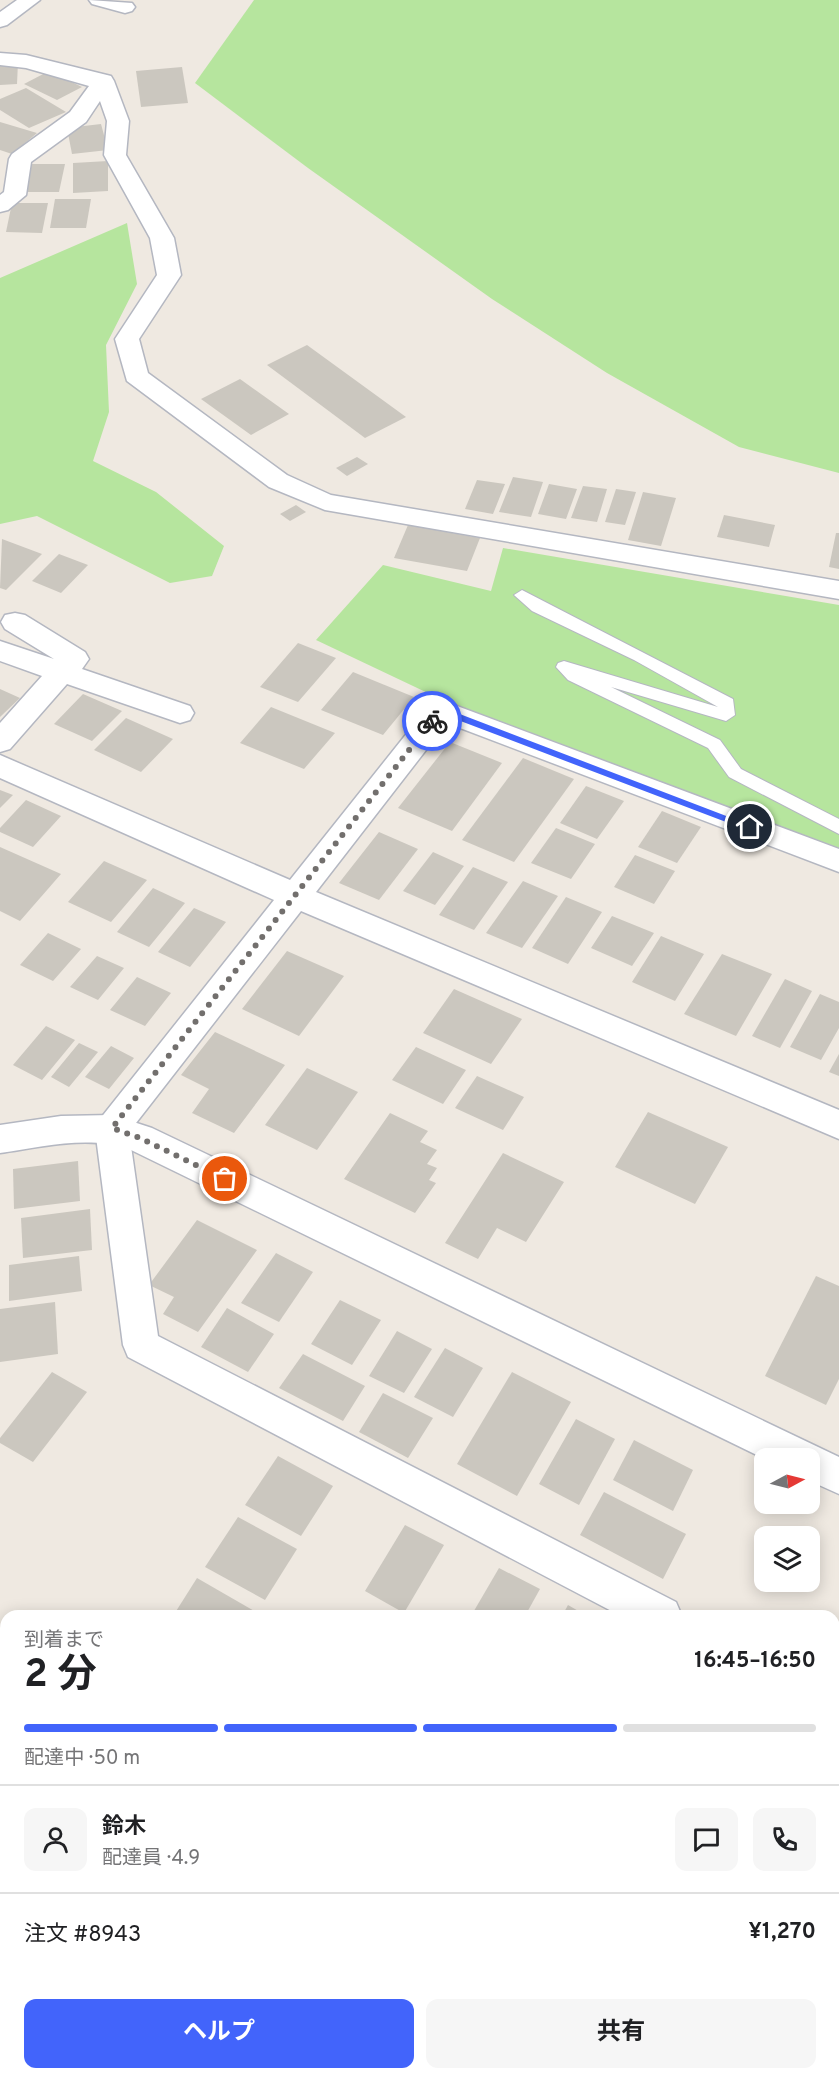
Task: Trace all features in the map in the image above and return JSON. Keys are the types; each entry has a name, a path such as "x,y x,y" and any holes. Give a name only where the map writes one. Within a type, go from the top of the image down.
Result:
{"street":[{"path":"0,21 30,0"},
{"path":"99,0 125,7"},
{"path":"0,59 44,66 83,80 104,81"},
{"path":"0,205 15,195 20,159 78,117 104,81"},
{"path":"104,81 118,121 115,155 162,238 169,275 127,339 136,376 278,481 325,502 839,590"},
{"path":"0,742 75,659 15,622"},
{"path":"0,651 180,713"},
{"path":"650,1610 141,1345 112,1128 441,710 839,861"},
{"path":"0,766 295,896 839,1125"},
{"path":"0,1139 61,1130 112,1128 140,1138 781,1448"},
{"path":"820,1467 839,1476"}],"lane":[{"path":"522,595 538,607 640,656 727,703 726,715 564,667 574,676 714,744 735,773 839,827"}],"green space":[{"path":"254,0 839,0 839,473 739,447 607,373 492,299 308,168 195,83"},
{"path":"127,223 137,284 106,345 109,412 93,461 156,492 224,546 212,576 170,583 37,516 0,524 0,278"},
{"path":"503,548 839,605 839,852 451,704 316,640 383,565 491,591"}],"building":[{"path":"18,62 17,84 0,85 0,63"},
{"path":"182,67 188,103 141,107 136,71"},
{"path":"49,71 82,87 57,100 24,84"},
{"path":"26,88 66,112 29,128 0,110 0,99"},
{"path":"0,122 37,133 12,154 0,150"},
{"path":"101,124 108,150 72,154 67,128"},
{"path":"108,161 108,191 73,193 73,163"},
{"path":"29,164 65,164 59,192 24,192"},
{"path":"55,199 91,199 86,228 50,228"},
{"path":"12,203 48,203 42,233 6,232"},
{"path":"307,345 406,417 365,438 267,365"},
{"path":"240,379 289,414 251,435 201,399"},
{"path":"357,457 368,464 347,476 336,468"},
{"path":"513,477 543,482 531,517 499,512"},
{"path":"477,480 505,484 493,514 465,509"},
{"path":"549,484 577,489 566,519 538,514"},
{"path":"583,486 607,489 597,522 571,518"},
{"path":"616,489 636,492 625,525 605,522"},
{"path":"643,492 676,498 661,546 628,540"},
{"path":"296,505 306,512 290,521 280,514"},
{"path":"724,515 775,525 769,547 717,537"},
{"path":"408,525 480,538 467,571 394,558"},
{"path":"836,533 839,533 839,569 829,567"},
{"path":"2,539 42,554 6,590 0,588"},
{"path":"59,554 88,565 61,593 32,581"},
{"path":"298,643 336,658 298,702 260,687"},
{"path":"353,672 414,697 383,735 321,710"},
{"path":"0,689 20,698 0,717"},
{"path":"83,694 122,711 92,741 54,724"},
{"path":"271,707 335,733 304,769 240,743"},
{"path":"126,718 173,739 141,772 94,750"},
{"path":"450,742 502,763 452,831 398,808"},
{"path":"523,758 574,779 514,862 462,840"},
{"path":"586,786 624,801 597,839 560,823"},
{"path":"0,790 13,795 0,808"},
{"path":"26,800 61,816 33,847 0,832 0,828"},
{"path":"662,811 701,827 677,863 638,847"},
{"path":"556,828 595,844 571,879 531,863"},
{"path":"379,832 418,849 379,900 339,883"},
{"path":"0,847 61,874 20,921 0,911"},
{"path":"433,852 464,866 435,905 403,891"},
{"path":"635,855 675,871 654,904 614,887"},
{"path":"104,861 147,880 111,922 68,902"},
{"path":"473,867 508,882 474,930 439,915"},
{"path":"523,881 558,896 522,948 486,933"},
{"path":"153,888 185,903 149,947 117,932"},
{"path":"566,897 602,912 568,964 532,948"},
{"path":"194,908 226,922 190,967 158,952"},
{"path":"612,916 654,933 632,966 591,948"},
{"path":"48,933 81,949 53,981 20,965"},
{"path":"661,936 704,954 675,1001 632,982"},
{"path":"287,951 344,976 299,1036 242,1009"},
{"path":"722,954 772,974 736,1036 684,1014"},
{"path":"97,956 124,968 98,1000 70,987"},
{"path":"137,977 171,993 145,1026 110,1010"},
{"path":"785,979 812,991 780,1048 752,1036"},
{"path":"454,989 522,1019 491,1064 423,1033"},
{"path":"820,994 839,1002 839,1028 821,1060 790,1047"},
{"path":"46,1026 75,1040 42,1080 13,1065"},
{"path":"215,1032 285,1065 234,1133 192,1113 209,1089 181,1075"},
{"path":"79,1043 98,1052 69,1087 51,1077"},
{"path":"111,1046 134,1058 109,1089 85,1077"},
{"path":"416,1047 466,1070 443,1104 392,1080"},
{"path":"839,1054 839,1076 829,1072"},
{"path":"307,1068 358,1092 317,1150 265,1125"},
{"path":"477,1076 524,1097 503,1130 455,1108"},
{"path":"648,1112 728,1147 695,1204 615,1167"},
{"path":"390,1113 428,1131 420,1142 437,1150 427,1164 437,1168 429,1180 436,1183 415,1213 344,1179"},
{"path":"503,1153 564,1182 526,1242 497,1228 478,1259 445,1243"},
{"path":"78,1161 80,1201 14,1209 13,1169"},
{"path":"90,1209 92,1250 23,1258 21,1218"},
{"path":"197,1220 257,1250 198,1332 163,1314 174,1297 149,1285"},
{"path":"276,1253 313,1272 279,1322 241,1303"},
{"path":"79,1256 82,1291 9,1301 9,1265"},
{"path":"816,1276 839,1286 839,1379 826,1405 765,1376"},
{"path":"340,1300 381,1320 352,1365 311,1344"},
{"path":"55,1302 58,1354 0,1362 0,1309"},
{"path":"227,1308 274,1334 248,1372 201,1347"},
{"path":"397,1331 432,1349 404,1393 369,1376"},
{"path":"445,1348 483,1368 453,1417 414,1397"},
{"path":"303,1354 365,1386 343,1421 279,1388"},
{"path":"52,1372 87,1392 33,1462 0,1443 0,1438"},
{"path":"512,1372 571,1402 517,1496 457,1464"},
{"path":"383,1393 433,1418 408,1458 359,1432"},
{"path":"576,1419 615,1439 579,1505 539,1484"},
{"path":"634,1440 693,1470 673,1511 613,1480"},
{"path":"278,1456 333,1486 301,1536 245,1505"},
{"path":"604,1492 686,1534 663,1579 580,1535"},
{"path":"238,1517 297,1549 265,1600 205,1567"},
{"path":"405,1525 444,1545 406,1610 399,1610 365,1591"},
{"path":"499,1568 540,1589 528,1610 474,1610"},
{"path":"197,1578 253,1610 177,1610"},
{"path":"568,1605 577,1610 565,1610"}],"way so far":[{"path":"225,1179 140,1138 112,1128 432,721"}],"route":[{"path":"432,721 441,710 750,827"}]}
